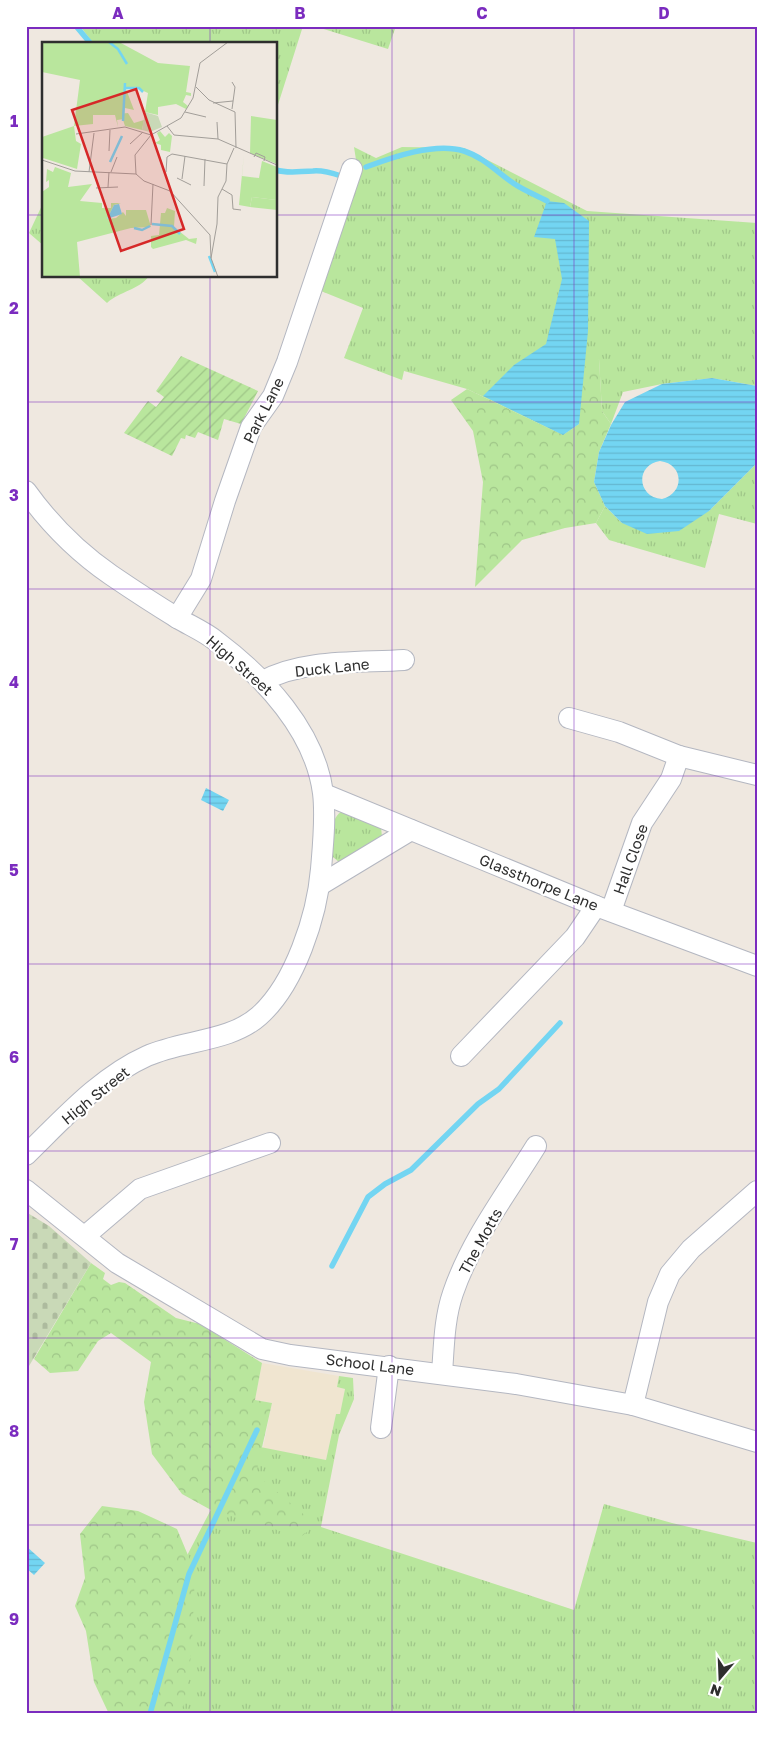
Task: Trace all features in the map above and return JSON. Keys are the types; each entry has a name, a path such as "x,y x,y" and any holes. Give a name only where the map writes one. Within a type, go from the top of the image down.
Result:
{"street":[{"name":"Park Lane","path":"177,618 201,580 224,501 251,427 273,396 287,362 352,169"},
{"name":"High Street","path":"26,492 47,519 108,574 215,640 263,681 283,705 300,731 319,774 324,794 320,885 314,912 299,953 279,992 257,1017 242,1027 149,1055 125,1068 80,1103 26,1155"},
{"name":"Duck Lane","path":"263,681 276,674 295,669 329,664 404,660"},
{"path":"569,718 619,732 679,756 757,775"},
{"name":"Hall Close","path":"462,1056 604,909 642,823 671,779 679,756"},
{"name":"Glassthorpe Lane","path":"324,794 604,909 757,966"},
{"path":"320,885 411,830"},
{"path":"85,1236 140,1189 270,1143"},
{"name":"The Motts","path":"442,1373 446,1319 452,1294 466,1260 536,1146"},
{"name":"School Lane","path":"26,1190 117,1263 262,1349 290,1355 442,1373 633,1405 757,1442"},
{"path":"633,1405 658,1302 670,1274 690,1249 757,1191"},
{"path":"381,1428 389,1366"}],"shaded area":[{"path":"262,1363 339,1376 337,1387 345,1389 340,1415 336,1414 326,1460 263,1448 272,1403 255,1400"}],"green space":[{"path":"80,26 303,26 278,105 278,42 92,42"},
{"path":"314,26 396,26 388,49"},
{"path":"354,147 376,158 402,147 464,148 587,211 757,223 757,386 712,378 662,384 623,392 611,424 602,411 599,359 579,424 563,435 467,389 404,371 402,380 344,358 363,308 321,291 359,179"},
{"path":"42,205 42,244 29,233"},
{"path":"79,278 147,278 135,288 107,303"},
{"path":"181,356 258,391 241,424 224,419 218,440 198,432 195,438 186,435 185,439 181,438 172,456 124,433 148,401 156,407 164,397 156,391"},
{"path":"599,359 602,411 611,424 599,452 594,482 605,506 596,523 565,528 522,540 475,587 483,482 473,431 451,400 467,389 563,435 579,424 585,366"},
{"path":"757,463 757,524 719,514 705,568 609,540 596,523 605,506 622,523 709,511"},
{"path":"341,812 381,827 382,837 340,863 333,857 331,839 334,820"},
{"path":"26,1212 49,1226 91,1263 26,1371"},
{"path":"91,1263 105,1273 103,1279 111,1285 119,1282 125,1283 176,1318 200,1324 262,1363 255,1400 272,1403 256,1474 308,1518 307,1532 298,1539 258,1522 211,1510 182,1494 152,1454 144,1402 151,1362 111,1333 98,1341 78,1371 50,1373 34,1359"},
{"path":"339,1376 353,1378 354,1399 339,1435 321,1527 574,1610 604,1504 672,1523 757,1543 757,1714 137,1714 179,1571 245,1444 326,1460 336,1414 340,1414 345,1389 337,1387"},
{"path":"102,1506 138,1511 177,1529 195,1572 192,1643 188,1683 181,1714 109,1714 94,1682 86,1631 75,1606 85,1578 80,1534"}],"water":[{"path":"547,201 564,203 589,221 588,331 579,424 563,435 483,396 514,365 546,344 562,279 555,239 534,237"},
{"path":"712,378 757,386 757,463 709,511 679,531 647,534 622,523 605,506 594,482 599,452 611,425 625,402 662,384","holes":["660,461 674,467 677,473 678,485 670,496 662,499 654,497 644,487 642,481 643,474 646,468 652,464"]},
{"path":"206,788 229,800 223,811 201,800"},
{"path":"26,1546 45,1563 34,1575 26,1568"}],"waterway":[{"path":"76,26 89,42"},
{"path":"366,167 427,149 440,148 464,151 490,165 517,186 547,201"},
{"path":"278,170 320,171 341,176"},
{"path":"332,1266 368,1197 385,1184 411,1170 478,1104 499,1089 560,1023"},
{"path":"150,1714 189,1574 257,1430"}]}
